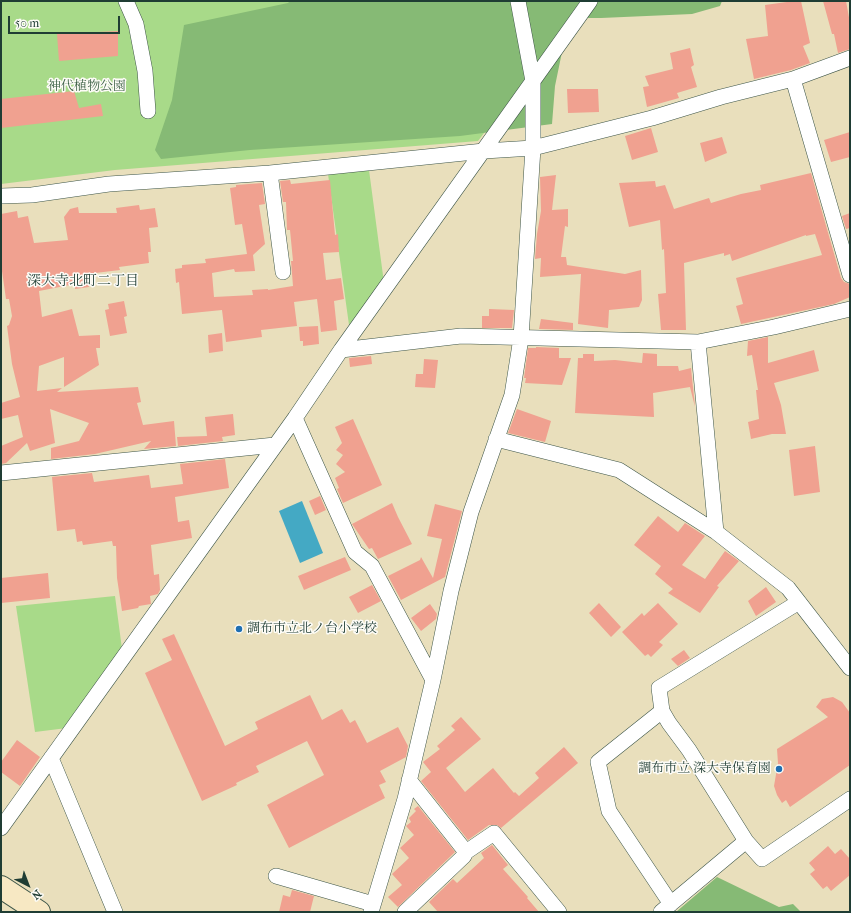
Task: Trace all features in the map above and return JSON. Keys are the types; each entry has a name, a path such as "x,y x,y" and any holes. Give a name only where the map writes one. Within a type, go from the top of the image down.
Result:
{"main road":[{"path":"1,887 39,912"}],"street":[{"path":"126,1 136,24 145,71 148,111"},
{"path":"276,876 372,908 405,799 408,780 433,680 451,591 471,512 512,394 521,338 533,148 533,81 518,1"},
{"path":"1,828 295,418 341,350 590,1"},
{"path":"1,196 32,195 109,184 270,173 484,151 533,148 652,118 721,97 793,79 850,58"},
{"path":"793,79 850,275"},
{"path":"270,173 283,272"},
{"path":"341,350 461,336 698,342 850,309"},
{"path":"698,342 716,532"},
{"path":"295,418 355,552 372,566 433,680"},
{"path":"496,439 619,470 716,532 788,588 850,668"},
{"path":"1,473 275,445"},
{"path":"799,602 659,688 662,711 689,750 746,841 762,859 850,799"},
{"path":"662,711 598,762 609,811 666,908 746,841"},
{"path":"52,758 115,912"},
{"path":"408,780 466,852"},
{"path":"405,912 464,856 466,852 494,834 559,912"}],"green space":[{"name":"神代植物公園","path":"1,1 508,1 524,80 478,141 115,170 1,184"},
{"path":"290,1 722,1 720,6 692,14 569,18 555,86 552,124 460,136 250,150 161,159 155,150 172,100 184,25 288,3"},
{"path":"369,170 384,283 349,325 328,174"},
{"path":"115,596 122,649 67,728 35,732 16,606"},
{"path":"717,877 779,907 793,904 801,912 676,912"}],"water":[{"path":"302,501 323,553 300,563 279,511"}],"building":[{"path":"801,1 810,43 803,46 810,63 791,70 754,79 746,39 768,36 765,5"},
{"path":"823,1 846,1 850,23 850,49 838,53 834,34 832,34"},
{"path":"118,31 118,56 59,61 57,34"},
{"path":"690,48 694,65 691,67 697,87 677,93 679,98 647,107 643,87 649,86 645,76 673,69 670,53"},
{"path":"567,89 598,89 599,112 568,113"},
{"path":"74,91 79,108 101,104 103,116 1,128 1,99"},
{"path":"651,128 658,152 632,160 625,136"},
{"path":"850,132 850,157 831,162 824,140"},
{"path":"722,137 727,153 705,162 700,143"},
{"path":"811,173 841,278 844,282 850,284 850,297 834,304 741,324 736,306 743,304 736,278 822,255 815,234 806,235 732,261 730,254 724,256 724,253 684,263 686,330 661,330 658,294 666,293 664,249 662,250 660,220 629,227 619,183 655,181 656,187 665,185 674,209 709,198 711,203 761,190 760,185"},
{"path":"556,175 552,210 568,209 568,227 565,226 561,257 566,257 567,265 625,274 641,270 642,300 639,307 609,310 608,328 578,324 581,274 540,277 541,258 535,259 541,211 540,177"},
{"path":"290,180 291,184 330,180 335,235 338,234 339,252 323,253 326,280 341,278 344,299 334,301 337,330 321,332 317,299 294,302 297,326 261,330 262,337 226,342 222,310 182,314 179,282 176,283 175,269 182,268 182,265 206,263 205,259 247,254 242,224 235,225 230,188 236,187 236,185 262,183 265,204 259,205 265,244 253,255 255,271 235,272 234,269 212,273 214,297 253,295 252,290 268,290 293,286 291,261 293,261 290,230 287,230 286,202 283,202 280,181"},
{"path":"139,205 140,210 155,208 158,227 149,228 151,252 148,252 149,263 119,267 120,270 87,274 89,287 75,289 75,284 39,291 42,317 72,309 79,336 100,335 100,348 96,348 99,365 64,387 64,357 39,366 37,391 62,388 57,392 138,387 141,402 137,403 143,425 174,421 176,446 144,449 151,441 95,454 51,459 51,448 79,441 89,423 50,409 55,443 30,451 27,443 6,463 1,464 1,446 23,437 18,415 1,419 1,403 20,397 12,364 7,326 9,325 12,316 9,299 6,299 1,264 1,214 17,211 18,218 28,216 34,243 68,240 64,217 70,209 78,207 79,213 117,213 116,208"},
{"path":"850,213 850,228 846,229 842,216"},
{"path":"124,301 127,316 124,317 127,333 110,336 105,310 109,309 108,304"},
{"path":"489,309 514,310 512,328 482,328 482,316 489,316"},
{"path":"541,319 573,323 573,330 539,329"},
{"path":"318,326 319,344 303,346 303,341 300,341 299,327"},
{"path":"222,333 223,351 209,353 208,335"},
{"path":"768,337 768,363 814,350 819,371 774,383 781,405 786,434 772,434 751,439 748,422 759,419 756,390 758,390 752,355 747,356 748,341"},
{"path":"528,348 559,348 559,358 571,358 562,385 525,383 526,378 524,378"},
{"path":"643,353 657,354 657,366 678,366 679,371 691,368 695,407 690,387 653,393 654,417 575,413 578,358 583,358 583,354 594,354 594,361 615,360 642,363"},
{"path":"371,356 372,364 350,367 349,358"},
{"path":"424,359 438,360 435,388 415,387 416,374 423,374"},
{"path":"517,409 551,421 545,442 508,433"},
{"path":"233,414 235,435 222,437 223,441 178,446 177,437 207,436 205,417"},
{"path":"353,419 382,485 343,503 337,489 339,488 335,478 345,472 336,464 343,455 336,450 342,443 335,427"},
{"path":"815,446 820,492 794,496 789,450"},
{"path":"225,459 229,488 175,497 178,522 189,520 192,538 151,545 154,575 159,574 160,590 158,594 150,596 151,604 122,611 117,578 116,546 113,546 112,541 83,545 82,541 77,542 75,529 57,531 52,477 92,473 94,482 149,475 151,488 183,484 180,464"},
{"path":"320,496 326,510 315,515 309,501"},
{"path":"392,503 412,544 378,559 372,548 369,549 352,524"},
{"path":"435,504 462,511 445,577 401,600 388,576 420,560 421,557 433,578 442,539 427,536"},
{"path":"658,516 678,532 685,523 705,536 682,565 705,579 725,551 739,561 717,586 719,587 700,613 668,593 673,589 655,574 661,566 634,545"},
{"path":"345,557 351,570 304,590 298,576"},
{"path":"48,573 50,598 1,603 1,578"},
{"path":"372,585 381,601 358,613 349,597"},
{"path":"766,587 776,602 756,616 748,601"},
{"path":"599,603 621,627 611,637 589,613"},
{"path":"658,603 678,624 659,642 663,645 651,657 648,654 645,656 622,632 642,613 644,616"},
{"path":"430,604 437,614 436,619 421,631 411,618"},
{"path":"174,634 225,746 258,729 255,722 310,695 322,720 342,709 350,723 355,720 367,743 398,727 408,746 406,757 380,771 386,782 379,785 385,798 289,848 267,805 324,775 307,741 256,766 259,772 236,783 237,785 202,801 145,673 172,660 162,639"},
{"path":"684,650 690,658 678,666 671,659"},
{"path":"833,697 842,702 850,713 850,765 790,807 786,800 782,803 774,786 778,763 777,749 828,717 816,707 822,699"},
{"path":"461,717 481,739 446,768 465,792 493,768 514,793 515,792 519,796 539,778 535,773 564,747 578,763 501,828 497,825 489,825 468,840 421,781 431,772 423,762 440,749 437,746 455,730 451,726"},
{"path":"17,740 40,757 20,786 1,772 1,762"},
{"path":"418,806 455,852 398,907 388,897 402,885 392,874 409,858 400,848 414,835 406,826 411,822 409,818 416,811 414,809"},
{"path":"492,845 508,865 503,869 539,912 438,912 429,902 453,879 457,883 484,858 481,853"},
{"path":"828,846 835,854 841,849 850,859 850,875 831,891 827,886 823,889 810,874 815,870 809,863"},
{"path":"292,890 314,896 310,912 279,912 283,895 290,897"}],"place":[{"name":"調布市立北ノ台小学校","path":"239,629"},
{"name":"調布市立 深大寺保育園","path":"779,769"}],"district":[{"name":"深大寺北町二丁目","path":"83,282"}]}
